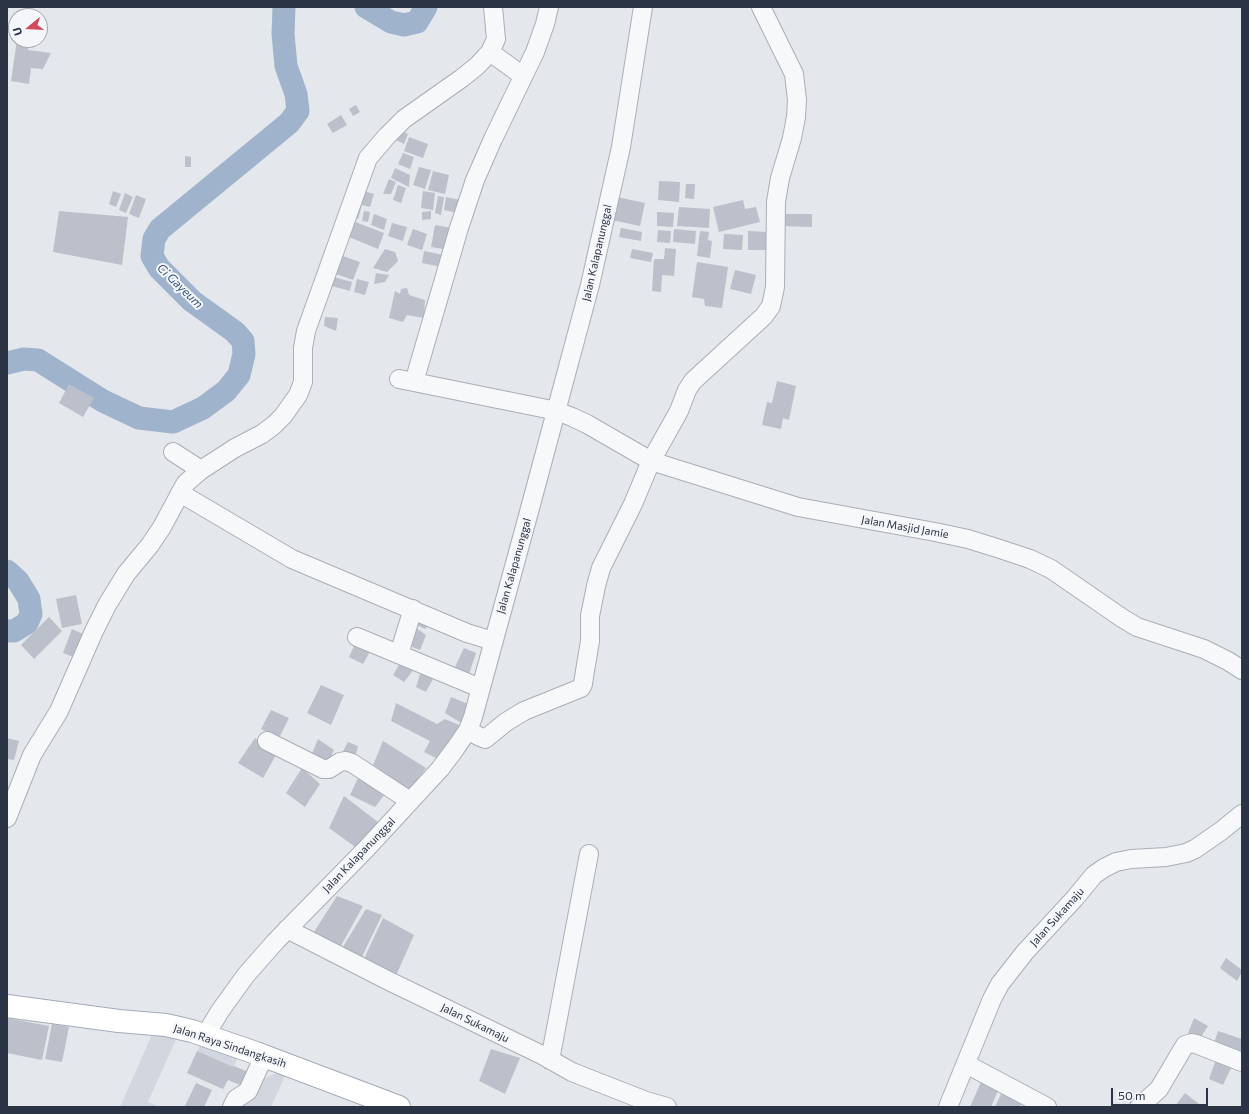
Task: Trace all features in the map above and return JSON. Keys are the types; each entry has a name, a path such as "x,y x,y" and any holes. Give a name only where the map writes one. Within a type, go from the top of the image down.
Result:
{"main road":[{"name":"Jalan Raya Sindangkasih","path":"7,1006 119,1021 166,1025 192,1031 264,1056 394,1106"}],"street":[{"path":"7,818 32,754 59,711 90,638 107,605 126,574 150,545 162,527 186,483 201,470 235,448 262,434 274,425 284,416 300,390 304,370 303,348 306,331 368,158 404,119 493,54 496,39 493,7"},
{"path":"493,54 523,76 539,41 549,7"},
{"name":"Jalan Kalapanunggal","path":"205,1036 220,1011 246,975 287,929 367,848 444,764 462,740 477,735 473,717 480,688 590,285 628,107 643,7"},
{"path":"477,735 485,739 506,722 518,715 537,705 577,690 583,684 590,641 591,609 601,568 633,504 651,461 679,411 687,390 693,381 764,316 771,306 774,298 775,287 776,202 780,178 792,138 796,117 797,100 794,74 761,7"},
{"name":"Jalan Masjid Jamie","path":"523,76 475,180 407,380 556,411 587,424 651,461 798,507 968,539 1030,559 1051,569 1122,618 1138,627 1204,649 1242,670"},
{"path":"173,452 201,470"},
{"path":"180,493 292,559 467,633 493,641"},
{"path":"399,654 413,609"},
{"path":"357,637 480,688"},
{"path":"267,741 323,769 329,768 340,762 346,761 352,763 410,800"},
{"name":"Jalan Sukamaju","path":"948,1107 992,999 1000,984 1025,952 1094,875 1116,862 1132,859 1166,857 1186,853 1195,849 1221,831 1242,814"},
{"path":"550,1060 589,854"},
{"name":"Jalan Sukamaju","path":"287,929 572,1072 646,1101 667,1107"},
{"path":"1139,1107 1159,1089 1185,1045 1192,1043 1196,1044 1242,1062"},
{"path":"232,1107 236,1099 248,1091 264,1056"},
{"path":"966,1064 1047,1107"}],"shaded area":[{"path":"154,1030 178,1035 148,1102 159,1107 120,1107"},
{"path":"201,1043 238,1057 223,1089 187,1073"},
{"path":"279,1073 285,1076 271,1107 243,1107 251,1090 261,1080"}],"building":[{"path":"16,48 28,48 28,50 51,53 43,69 31,68 29,84 11,81"},
{"path":"356,105 360,112 353,116 349,109"},
{"path":"341,115 347,125 333,133 327,124"},
{"path":"398,129 408,134 404,144 394,139"},
{"path":"409,137 428,144 423,158 404,151"},
{"path":"403,153 414,157 410,169 398,164"},
{"path":"185,156 191,157 191,167 185,167"},
{"path":"419,167 431,170 425,189 413,185"},
{"path":"395,168 410,175 409,187 391,178"},
{"path":"433,171 449,175 445,194 428,190"},
{"path":"389,179 396,182 391,194 383,194"},
{"path":"659,181 680,182 679,202 658,200"},
{"path":"686,184 695,184 694,199 685,198"},
{"path":"398,185 406,188 401,203 393,200"},
{"path":"360,190 374,194 370,207 362,205 358,219 352,216"},
{"path":"113,191 121,194 116,207 109,204"},
{"path":"423,191 435,193 433,210 421,208"},
{"path":"125,193 133,197 126,213 119,210"},
{"path":"136,195 146,199 139,218 129,214"},
{"path":"438,196 444,197 441,215 435,213"},
{"path":"446,197 460,200 458,213 444,210"},
{"path":"617,197 645,203 640,226 612,220"},
{"path":"743,200 745,209 756,207 760,222 719,232 713,207"},
{"path":"679,207 710,209 709,228 677,226"},
{"path":"59,211 128,217 122,265 53,252"},
{"path":"364,211 370,212 368,222 362,221"},
{"path":"431,211 431,219 422,220 422,212"},
{"path":"657,212 674,213 673,227 657,226"},
{"path":"374,214 387,219 384,230 371,225"},
{"path":"782,214 812,214 812,227 782,226"},
{"path":"350,220 384,233 378,249 344,235"},
{"path":"392,223 407,227 403,241 388,236"},
{"path":"435,225 452,228 449,250 431,247"},
{"path":"621,228 642,232 641,241 619,237"},
{"path":"413,229 427,234 422,250 407,245"},
{"path":"674,229 696,231 695,244 673,242"},
{"path":"658,230 671,231 670,243 657,242"},
{"path":"700,231 709,232 708,240 712,241 710,258 697,256"},
{"path":"748,231 769,232 769,250 748,250"},
{"path":"724,234 743,235 742,250 723,249"},
{"path":"665,248 676,249 674,276 662,275 661,292 652,291 654,259 664,259"},
{"path":"385,249 395,252 398,261 387,272 373,268"},
{"path":"632,249 653,253 651,262 630,258"},
{"path":"424,251 444,255 442,267 422,263"},
{"path":"340,255 360,262 353,280 333,273"},
{"path":"697,262 728,267 722,308 705,306 704,299 692,297"},
{"path":"735,270 756,275 751,294 730,289"},
{"path":"376,273 389,275 385,282 374,284"},
{"path":"330,276 352,282 350,291 328,285"},
{"path":"357,279 369,282 365,295 354,292"},
{"path":"407,288 409,295 425,300 424,318 407,315 403,322 389,318 395,291 400,294 401,289"},
{"path":"325,317 338,318 336,331 324,326"},
{"path":"777,381 796,386 789,420 783,418 781,429 762,425 767,402 772,403"},
{"path":"69,384 94,398 83,417 59,403"},
{"path":"76,595 82,624 62,628 56,599"},
{"path":"420,614 432,622 425,629 415,624"},
{"path":"49,617 62,631 34,659 21,645"},
{"path":"413,626 426,635 420,650 407,645"},
{"path":"72,629 85,635 76,658 63,653"},
{"path":"355,644 372,648 363,664 349,657"},
{"path":"464,648 476,653 468,677 454,669"},
{"path":"400,663 415,668 404,682 393,675"},
{"path":"421,671 434,677 426,692 416,687"},
{"path":"321,685 344,695 331,725 307,713"},
{"path":"451,697 468,704 461,723 445,713"},
{"path":"396,703 437,724 445,719 459,725 440,760 424,752 430,741 391,721"},
{"path":"271,710 289,718 279,738 261,729"},
{"path":"7,738 19,741 14,760 7,759"},
{"path":"255,738 276,755 263,778 238,763"},
{"path":"318,739 334,750 326,766 311,756"},
{"path":"383,741 426,768 409,791 373,765"},
{"path":"348,742 358,746 354,761 341,755"},
{"path":"302,768 320,784 305,807 286,793"},
{"path":"359,776 385,794 375,807 350,795"},
{"path":"344,796 378,822 358,849 329,828"},
{"path":"337,896 363,906 338,951 312,935"},
{"path":"366,909 382,915 360,961 341,950"},
{"path":"383,918 414,935 394,980 362,963"},
{"path":"1226,958 1242,970 1237,981 1220,968"},
{"path":"7,1018 49,1026 42,1060 7,1053"},
{"path":"1194,1018 1208,1026 1199,1040 1187,1036"},
{"path":"52,1024 69,1027 62,1062 45,1059"},
{"path":"1218,1031 1242,1039 1242,1056 1213,1046"},
{"path":"491,1049 520,1058 505,1094 479,1081"},
{"path":"197,1051 253,1074 247,1088 228,1080 223,1089 187,1073"},
{"path":"1216,1059 1232,1066 1223,1085 1209,1079"},
{"path":"982,1080 999,1088 991,1107 970,1107"},
{"path":"196,1083 212,1090 204,1107 185,1106"},
{"path":"1185,1093 1203,1107 1176,1107 1175,1106"},
{"path":"1001,1094 1022,1102 1020,1107 995,1107"}],"waterway":[{"name":"Ci Gayeum","path":"7,363 24,359 38,360 103,401 139,418 173,422 203,408 226,391 239,375 244,354 243,341 235,332 192,301 159,268 152,256 154,239 160,229 289,123 298,111 296,94 286,66 283,34 284,7"},
{"name":"Ci Gayeum","path":"366,7 391,22 404,25 417,22 426,7"},
{"name":"Ci Gayeum","path":"7,571 18,581 29,599 31,614 27,623 14,631 7,631"}]}
